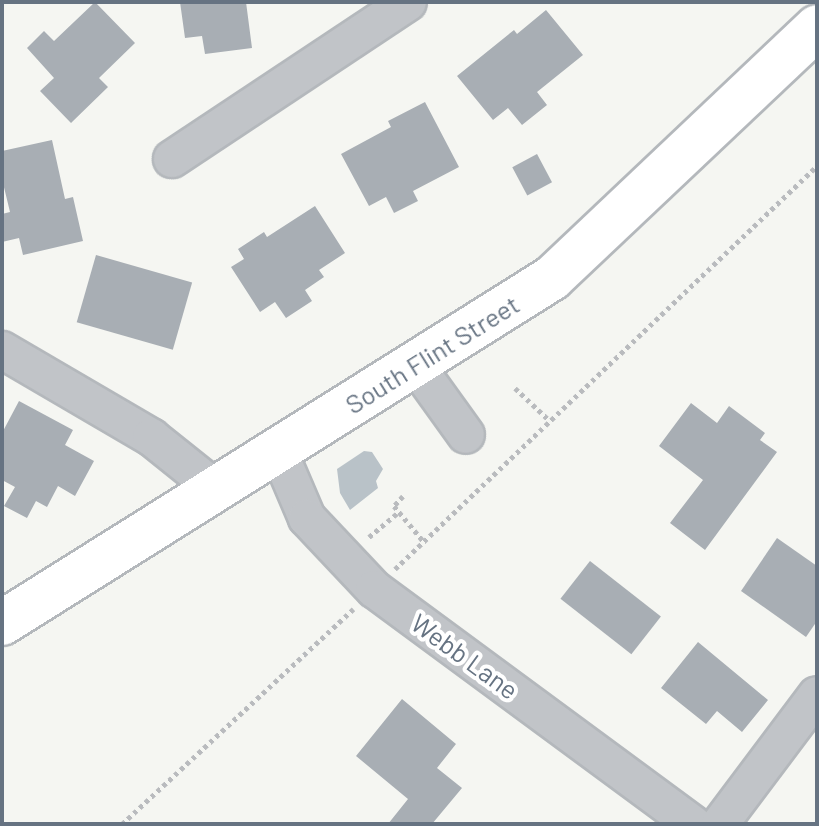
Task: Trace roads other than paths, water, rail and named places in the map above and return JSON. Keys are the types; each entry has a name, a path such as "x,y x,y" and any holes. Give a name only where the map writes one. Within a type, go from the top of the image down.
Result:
{"main road":[{"name":"South Flint Street","path":"2,623 552,278 817,27"}],"street":[{"path":"172,159 363,14 408,2"},
{"path":"2,350 151,437 216,489"},
{"path":"415,364 466,435"},
{"name":"Webb Lane","path":"278,450 307,518 374,589 693,824"},
{"path":"720,824 817,695"}]}
